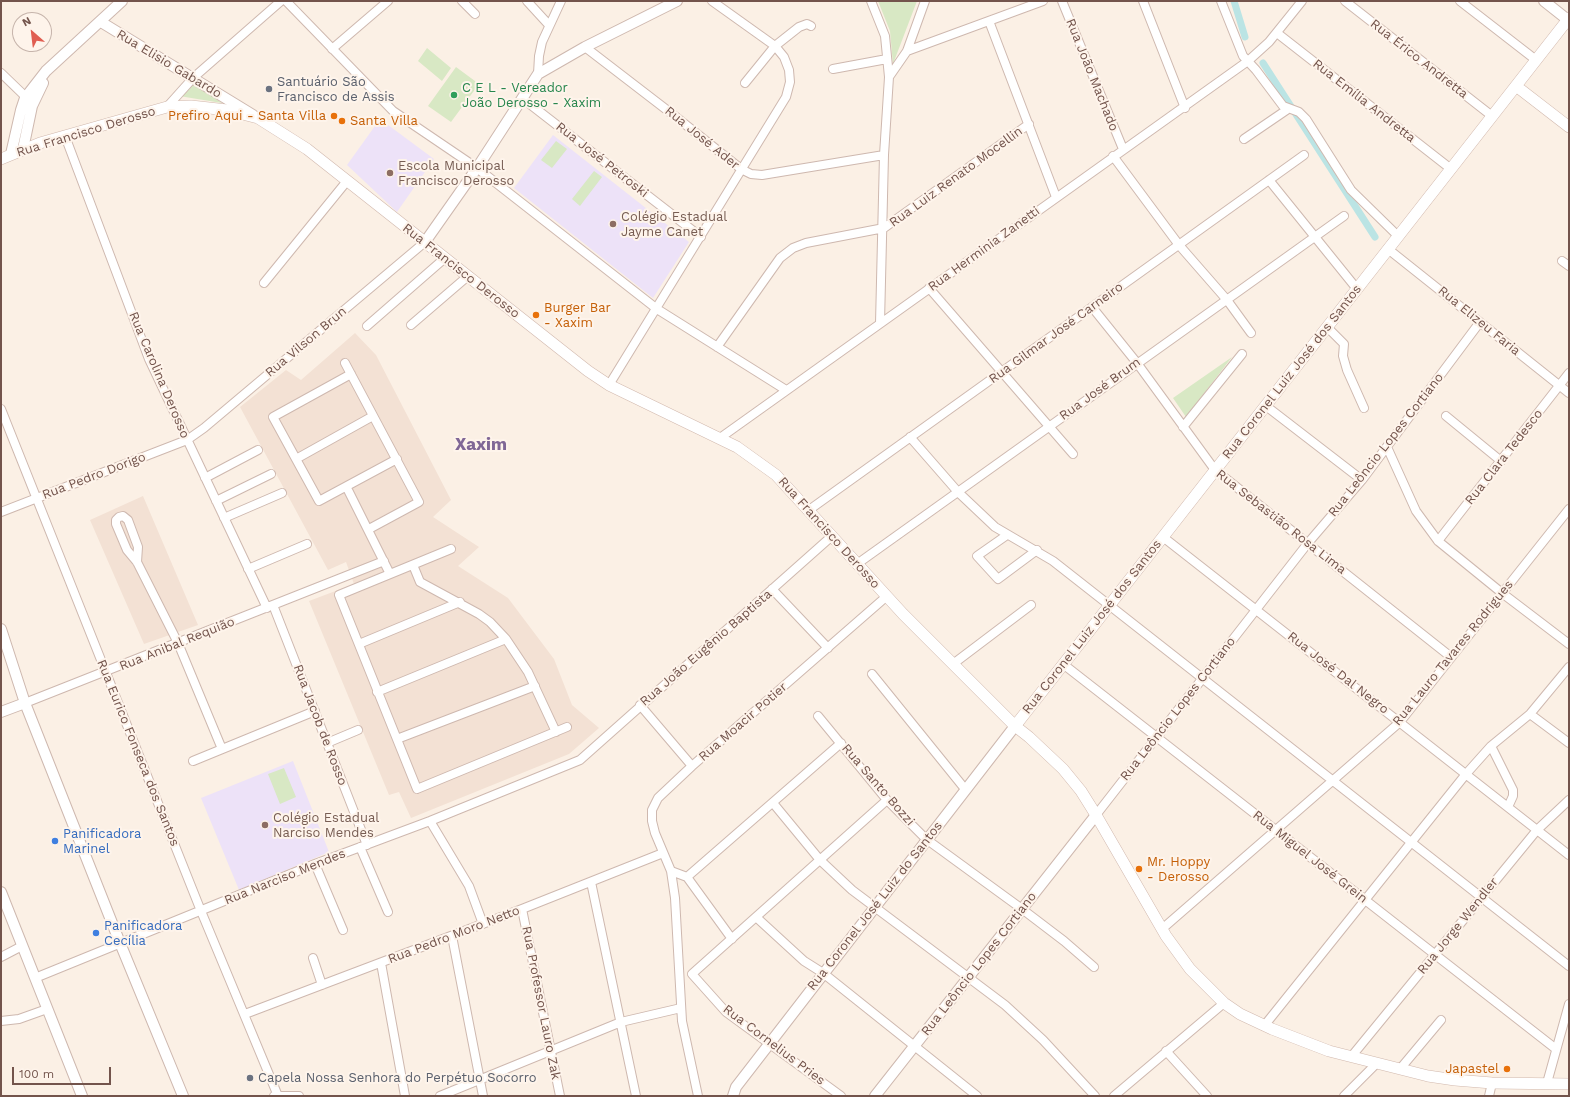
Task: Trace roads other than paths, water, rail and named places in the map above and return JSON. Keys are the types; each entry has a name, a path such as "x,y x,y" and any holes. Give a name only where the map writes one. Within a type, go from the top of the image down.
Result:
{"main road":[{"name":"Rua Coronel Luiz José dos Santos","path":"1015,726 1568,19"},
{"path":"1516,86 1569,128"},
{"name":"Rua Francisco Derosso","path":"1,160 23,149 167,108 191,106 227,110 258,118 307,149 588,371 610,385 737,447 776,475 887,596 953,664 1015,726 1063,769 1081,791 1162,928 1190,969 1224,1003 1240,1014 1264,1026 1329,1052 1351,1056 1400,1069 1456,1080 1492,1083 1569,1084"}],"street":[{"path":"11,154 21,110 30,100 46,71 101,22 122,1"},
{"path":"167,108 193,78 281,1"},
{"path":"286,1 393,111 477,168 657,310 786,390"},
{"path":"332,49 388,1"},
{"path":"462,1 475,14"},
{"path":"527,1 549,25"},
{"path":"538,74 539,56 549,25 561,1"},
{"path":"425,242 477,168 538,74 585,48 678,1"},
{"path":"610,385 786,97 790,82 789,70 775,46 712,1"},
{"path":"871,1 886,36 889,77 884,155 884,228 880,323"},
{"path":"889,77 907,51 925,1"},
{"path":"907,51 1043,1"},
{"name":"Rua João Machado","path":"1062,1 1123,149"},
{"path":"1143,1 1185,108"},
{"path":"1221,1 1238,47 1243,56 1278,100 1291,110 1299,112 1306,119 1354,193 1398,236"},
{"name":"Rua Herminia Zanetti","path":"720,438 1113,156 1185,108 1248,61 1263,49 1302,1"},
{"name":"Rua Érico Andretta","path":"1345,1 1492,116"},
{"path":"1460,1 1536,60"},
{"path":"1544,1 1568,19"},
{"path":"989,21 1056,197"},
{"name":"Rua Elisio Gabardo","path":"101,22 258,118"},
{"path":"745,83 775,46 798,27 807,24 811,26"},
{"name":"Rua Emília Andretta","path":"1277,33 1451,169"},
{"name":"Rua José Ader","path":"585,48 676,117 741,170 751,174 762,175 884,155"},
{"path":"833,69 887,59"},
{"path":"1,73 30,100"},
{"name":"Rua José Petroski","path":"522,98 701,237"},
{"path":"23,149 30,100"},
{"path":"1244,139 1291,110"},
{"name":"Rua Luiz Renato Mocellin","path":"717,347 780,258 793,248 806,243 884,228 1029,124"},
{"name":"Rua Carolina Derosso","path":"65,136 149,359 248,569 270,607"},
{"name":"Rua Gilmar José Carneiro","path":"809,510 1304,155"},
{"path":"1113,156 1179,245 1227,300 1251,333"},
{"path":"1268,180 1357,289"},
{"path":"264,283 347,181"},
{"name":"Rua José Brum","path":"858,564 1344,216"},
{"name":"Rua Vilson Brun","path":"186,440 204,428 425,242"},
{"name":"Rua Elizeu Faria","path":"1388,248 1569,393"},
{"path":"367,326 445,258"},
{"path":"1562,261 1569,266"},
{"path":"411,325 468,276"},
{"path":"929,288 1073,454"},
{"name":"Rua Sebastião Rosa Lima","path":"1092,307 1137,363 1215,470 1451,658"},
{"name":"Rua Leôncio Lopes Cortiano","path":"875,1096 1308,543 1362,480 1480,322"},
{"path":"1327,327 1344,344 1343,356 1347,370 1364,408"},
{"path":"1183,427 1242,354"},
{"path":"345,363 420,502 369,529"},
{"name":"Rua Clara Tedesco","path":"1438,541 1569,373"},
{"path":"351,374 273,417 319,501 347,488 396,459"},
{"path":"1266,406 1362,480"},
{"name":"Rua Eurico Fonseca dos Santos","path":"1,409 105,672 276,1095"},
{"path":"296,459 373,416"},
{"path":"1446,416 1501,461"},
{"path":"910,437 958,492 995,527 1007,535 1037,550 1110,604 1569,966"},
{"name":"Rua Pedro Dorigo","path":"1,512 186,440"},
{"path":"1387,447 1416,511 1438,541 1502,593 1569,644"},
{"path":"205,478 258,450"},
{"path":"216,501 271,474"},
{"path":"347,488 369,529 390,574"},
{"path":"224,518 282,493"},
{"name":"Rua Lauro Tavares Rodrigues","path":"1162,928 1400,722 1569,508"},
{"path":"138,562 138,547 128,520 123,516 119,516 116,520 116,524 127,550 138,562 178,643 222,749"},
{"path":"1007,535 977,556 998,579 1037,550"},
{"name":"Rua João Eugênio Baptista","path":"580,760 640,705 832,536"},
{"name":"Rua José Dal Negro","path":"1163,537 1569,855"},
{"path":"248,569 307,544"},
{"path":"339,595 451,549"},
{"name":"Rua Anibal Requião","path":"1,712 353,575 384,561"},
{"path":"413,565 420,582 460,602 490,622 506,640 528,672 556,732"},
{"path":"361,571 366,584"},
{"path":"332,582 339,595 417,790 567,727"},
{"path":"772,589 828,648"},
{"path":"444,594 445,608"},
{"name":"Rua Moacir Potier","path":"698,1096 682,1021 675,898 671,871 663,854 652,821 652,810 658,798 692,766 887,596"},
{"path":"359,644 460,602"},
{"path":"953,664 1031,605"},
{"name":"Rua Jacob de Rosso","path":"270,607 315,711 388,912"},
{"path":"1,629 24,703 120,943 184,1096"},
{"path":"378,692 506,640"},
{"name":"Rua Miguel José Grein","path":"1063,664 1556,1049"},
{"path":"1264,1026 1411,840 1466,774 1491,746 1530,714 1569,667"},
{"path":"522,691 528,672"},
{"path":"872,674 965,789"},
{"path":"397,739 535,686"},
{"path":"640,705 692,766"},
{"path":"194,761 315,711"},
{"path":"1530,714 1569,743"},
{"name":"Rua Santo Bozzi","path":"818,716 887,800 926,839 1022,909 1094,967"},
{"name":"Rua Coronel José Luiz do Santos","path":"735,1091 874,906 920,850 926,839 1015,726"},
{"path":"327,743 358,730"},
{"path":"687,877 841,743"},
{"path":"1491,746 1513,790 1513,796 1508,807"},
{"name":"Rua Narciso Mendes","path":"35,978 315,864 430,822 580,760"},
{"path":"671,871 687,877 732,939 887,800"},
{"name":"Rua Jorge Wendler","path":"1351,1056 1537,830 1569,800"},
{"path":"773,803 820,860 852,890 1023,1021 1095,1096"},
{"path":"430,822 469,886 483,924"},
{"name":"Rua Pedro Moro Netto","path":"244,1014 452,936 663,854"},
{"path":"315,864 343,930"},
{"path":"591,882 636,1096"},
{"path":"1,892 82,1096"},
{"name":"Rua Professor Lauro Zak","path":"522,909 560,1096"},
{"path":"756,917 804,961 823,973 978,1096"},
{"path":"452,936 483,1096"},
{"name":"Rua Cornelius Pries","path":"732,939 692,974 726,1012 842,1096"},
{"path":"1,957 22,946"},
{"path":"313,958 322,984"},
{"path":"381,963 405,1096"},
{"path":"1114,1096 1224,1003"},
{"path":"1547,1083 1569,1004"},
{"path":"1,1021 19,1019 47,1008"},
{"path":"440,1096 621,1022 681,1008"},
{"path":"1400,1069 1441,1020"},
{"path":"1166,1051 1207,1096"},
{"path":"1344,1096 1378,1063"},
{"path":"1489,1096 1492,1083"},
{"path":"276,1095 299,1096"}],"waterway":[{"path":"1234,1 1245,37"},
{"path":"1263,63 1375,237"}],"place":[{"name":"Santuário São Francisco de Assis","path":"269,89"},
{"name":"C E L - Vereador João Derosso - Xaxim","path":"454,95"},
{"name":"Prefiro Aqui - Santa Villa","path":"334,116"},
{"name":"Santa Villa","path":"342,121"},
{"name":"Escola Municipal Francisco Derosso","path":"390,173"},
{"name":"Colégio Estadual Jayme Canet","path":"613,224"},
{"name":"Burger Bar - Xaxim","path":"536,315"},
{"name":"Colégio Estadual Narciso Mendes","path":"265,825"},
{"name":"Panificadora Marinel","path":"55,841"},
{"name":"Mr. Hoppy - Derosso","path":"1139,869"},
{"name":"Panificadora Cecília","path":"96,933"},
{"name":"Japastel","path":"1507,1069"},
{"name":"Capela Nossa Senhora do Perpétuo Socorro","path":"250,1078"}],"district":[{"name":"Xaxim","path":"481,445"}]}
